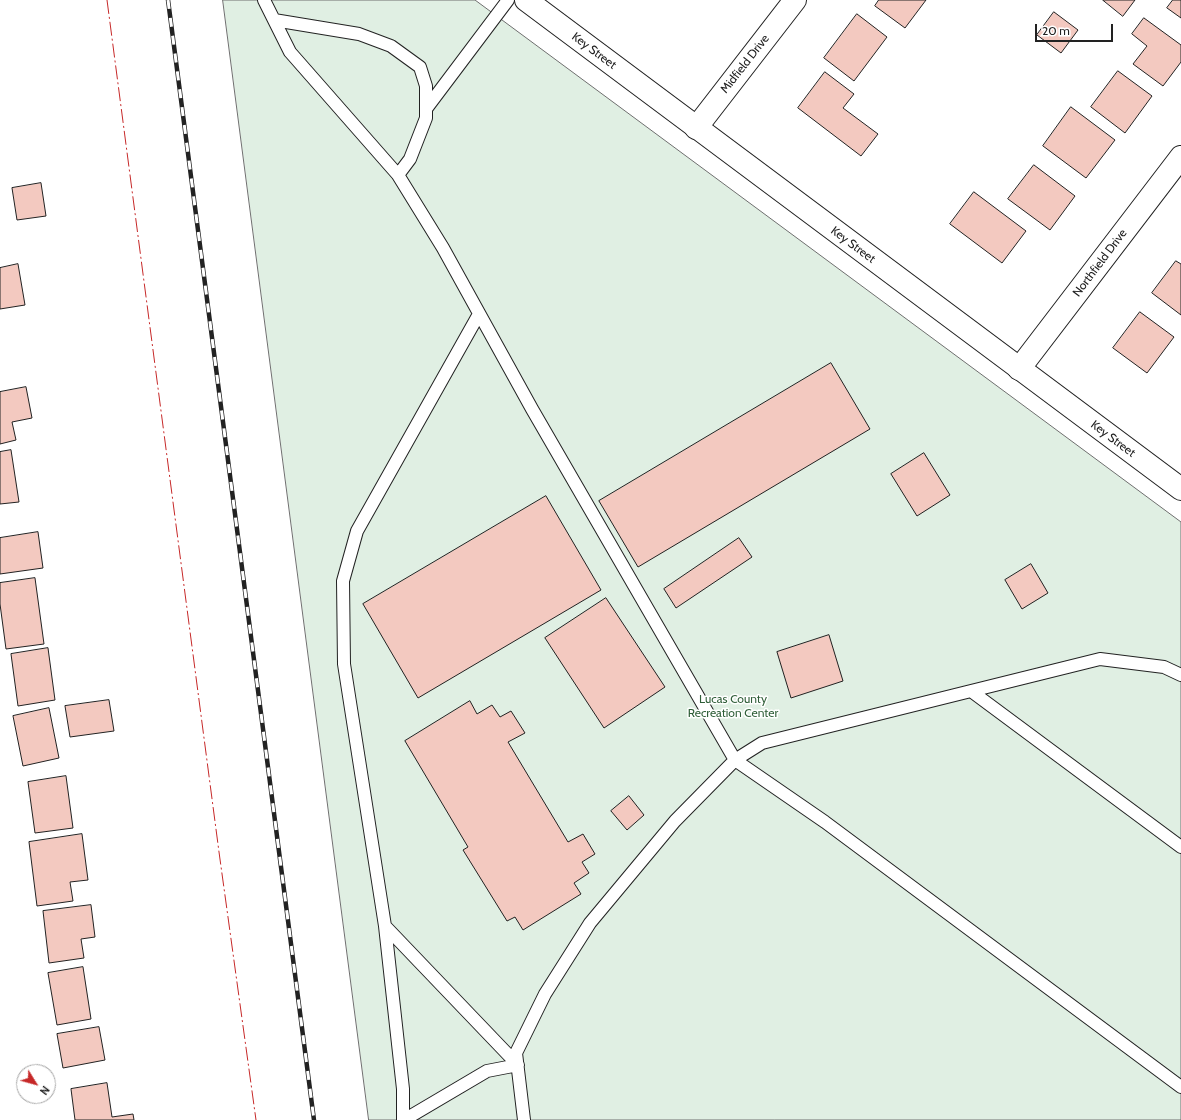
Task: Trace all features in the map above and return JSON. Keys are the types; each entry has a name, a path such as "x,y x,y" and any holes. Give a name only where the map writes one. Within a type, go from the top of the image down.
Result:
{"street":[{"name":"Key Street","path":"526,0 1181,490"},
{"name":"Midfield Drive","path":"696,128 795,0"},
{"name":"Northfield Drive","path":"1019,369 1181,157"}],"lane":[{"path":"264,0 290,52 398,175 443,248 540,423 735,760 825,822 1181,1087"},
{"path":"426,109 508,0"},
{"path":"274,20 360,34 392,46 420,67 426,86 426,118 410,159 398,175"},
{"path":"479,314 356,531 343,581 344,664 385,926 403,1089 404,1120 487,1071 518,1066"},
{"path":"524,1120 516,1053 545,994 590,923 675,821 735,760 762,743 1100,660 1164,667 1181,675"},
{"path":"970,691 1181,847"},
{"path":"385,926 518,1066"}],"green space":[{"name":"Lucas County Recreation Center","path":"223,0 475,0 1181,522 1181,1120 369,1120"}],"building":[{"path":"879,0 926,0 905,28 875,6"},
{"path":"1103,0 1135,0 1123,16"},
{"path":"1173,0 1181,0 1181,18 1167,8"},
{"path":"1054,12 1078,30 1061,53 1037,35"},
{"path":"857,14 887,37 854,81 824,58"},
{"path":"1144,18 1181,45 1181,62 1163,86 1133,64 1147,46 1132,34"},
{"path":"1118,71 1152,96 1125,133 1091,107"},
{"path":"825,72 854,94 843,108 878,134 861,156 798,108"},
{"path":"1071,107 1115,140 1086,178 1043,146"},
{"path":"1034,165 1075,196 1050,230 1008,199"},
{"path":"41,183 46,216 17,220 12,188"},
{"path":"974,192 1026,231 1002,263 950,224"},
{"path":"1176,261 1181,264 1181,315 1152,293"},
{"path":"18,264 25,305 0,309 0,268"},
{"path":"1140,312 1174,337 1147,373 1113,348"},
{"path":"831,363 870,429 638,567 599,501"},
{"path":"26,387 32,418 12,422 16,440 0,444 0,392"},
{"path":"11,450 19,502 0,504 0,452"},
{"path":"924,453 950,495 917,516 891,474"},
{"path":"546,496 601,590 418,698 363,604"},
{"path":"38,532 43,568 0,574 0,538"},
{"path":"739,538 752,557 676,608 664,589"},
{"path":"1031,564 1048,593 1022,609 1005,580"},
{"path":"35,578 44,644 6,649 0,604 0,583"},
{"path":"606,598 665,687 604,728 545,638"},
{"path":"829,635 843,681 791,698 777,652"},
{"path":"48,648 55,700 18,706 11,654"},
{"path":"109,700 114,731 70,737 65,706"},
{"path":"470,701 477,714 492,705 500,717 511,711 525,733 508,742 568,842 583,834 595,854 582,862 589,873 574,883 581,894 523,930 515,917 507,921 463,850 468,847 405,741"},
{"path":"49,708 59,758 23,766 13,716"},
{"path":"66,776 73,828 35,833 28,782"},
{"path":"629,796 644,815 627,830 611,811"},
{"path":"82,834 88,880 70,882 73,901 37,906 29,842"},
{"path":"91,905 95,937 81,939 84,958 49,963 43,911"},
{"path":"83,967 91,1019 57,1025 48,973"},
{"path":"99,1027 105,1060 63,1068 57,1034"},
{"path":"107,1083 112,1117 133,1114 134,1120 75,1120 71,1089"}],"railway":[{"path":"168,0 314,1120"}],"power":[{"path":"107,0 219,852 256,1120"}]}
